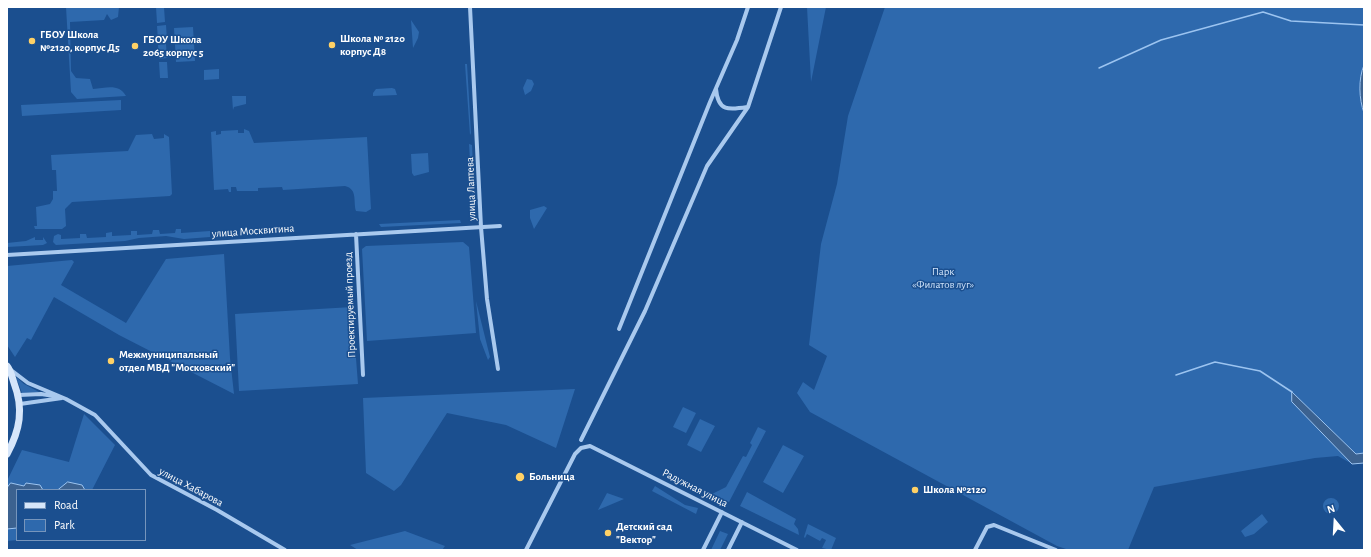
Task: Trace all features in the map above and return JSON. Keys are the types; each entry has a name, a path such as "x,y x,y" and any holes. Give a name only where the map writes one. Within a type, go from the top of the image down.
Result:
{"main road":[{"path":"7,454 13,444 20,417 19,395 8,368"}],"street":[{"name":"улица Лаптева","path":"470,7 481,227 487,299 498,369"},
{"path":"619,329 737,40 748,7"},
{"path":"581,440 645,311 707,166 748,107 781,7"},
{"path":"716,89 717,100 720,105 727,109 748,107"},
{"name":"улица Москвитина","path":"7,255 500,226"},
{"name":"Проектируемый проезд","path":"356,234 363,376"},
{"name":"улица Хабарова","path":"8,368 28,383 95,415 151,475 217,510 285,550"},
{"name":"улица Хабарова","path":"19,395 41,394 62,398"},
{"path":"20,404 62,398"},
{"name":"Радужная улица","path":"526,550 575,454 578,450 585,446 595,448 797,550"},
{"path":"703,550 722,512"},
{"path":"728,550 742,522"},
{"path":"975,550 987,527 994,525 1056,550"}],"green space":[{"path":"66,7 119,7 118,17 111,20 107,14 104,20 70,22 71,71 76,78 90,79 93,89 112,87 120,89 126,96 77,99 71,92"},
{"path":"156,7 164,7 165,22 157,23"},
{"path":"807,7 826,7 811,82"},
{"name":"Парк «Филатов луг»","path":"885,7 1364,7 1364,65 1360,89 1364,113 1364,453 1356,454 1292,392 1292,402 1352,464 1338,456 1315,458 1154,487 1128,550 1069,550 1057,546 810,412 797,393 803,382 814,390 827,356 809,345 821,244 837,184 848,116"},
{"path":"411,20 419,32 413,48"},
{"path":"166,25 167,40 158,41 157,26"},
{"path":"193,27 195,61 176,62 174,28"},
{"path":"166,44 167,58 159,59 158,45"},
{"path":"159,62 167,62 168,78 160,78"},
{"path":"465,64 467,64 470,135"},
{"path":"219,69 219,79 204,80 204,70"},
{"path":"527,79 532,80 534,84 531,91 525,95 523,88"},
{"path":"376,89 395,89 397,95 373,96"},
{"path":"232,96 246,96 246,104 234,107 233,110"},
{"path":"121,100 121,110 22,116 21,105"},
{"path":"244,129 249,131 254,143 367,137 371,209 366,212 356,211 352,190 345,186 283,190 282,187 258,188 258,191 237,191 236,187 231,187 231,192 229,192 228,189 214,190 211,132 216,131 216,135 221,134 221,131 238,130 238,133 244,133"},
{"path":"152,134 154,139 164,138 164,134 169,137 172,194 170,196 72,202 65,209 66,226 62,229 35,229 34,226 37,226 36,207 50,204 53,199 53,191 57,191 56,170 52,170 51,155 128,151 136,135"},
{"path":"469,144 472,145 475,210 473,210"},
{"path":"428,153 429,172 414,176 412,173 411,154"},
{"path":"544,206 547,208 534,229 530,218 530,210"},
{"path":"460,220 461,223 381,227 379,224"},
{"path":"176,229 181,229 181,233 210,231 210,237 184,239 166,236 139,238 125,241 56,245 53,242 54,236 58,234 61,235 61,239 80,238 80,234 86,234 87,238 106,237 106,233 112,232 112,236 131,235 131,231 137,231 137,235 152,234 153,230 159,230 160,234 175,233"},
{"path":"35,237 35,240 43,240 43,237 47,243 43,245 7,247 7,243 26,241"},
{"path":"463,242 469,247 476,333 367,341 362,249 366,246"},
{"path":"224,254 230,358 234,394 119,335 54,297 31,340 27,338 15,357 7,345 7,266 72,260 74,262 61,285 126,323 166,259"},
{"path":"476,301 490,357 488,360 480,339"},
{"path":"352,307 358,384 239,391 235,314"},
{"path":"16,377 24,384 39,392 22,393"},
{"path":"575,389 556,448 506,425 447,413 401,485 394,491 366,473 363,398"},
{"path":"683,407 696,413 686,433 673,427"},
{"path":"84,414 115,445 93,489 16,489 16,540 7,541 7,481 22,450 69,462"},
{"path":"700,419 715,426 701,452 687,445"},
{"path":"758,427 766,431 729,502 712,494 726,487 743,456 746,457 752,445 750,443"},
{"path":"783,445 804,456 783,493 763,482"},
{"path":"655,486 685,505 698,508 696,514 652,491"},
{"path":"747,492 796,519 794,524 798,529 799,535 740,506"},
{"path":"607,493 624,499 598,510"},
{"path":"1328,498 1334,498 1339,503 1337,512 1334,514 1328,514 1323,509 1323,503"},
{"path":"1262,514 1268,522 1254,534 1245,537 1241,531"},
{"path":"808,524 836,538 831,550 822,548 826,540 822,538 820,541 807,534 805,538 804,537"},
{"path":"405,531 445,546 442,550 358,550 350,545"},
{"path":"720,531 728,534 720,550 711,550"}],"shaded area":[{"path":"1364,65 1364,113 1360,89"},
{"path":"1292,392 1356,454 1364,453 1364,463 1352,464 1292,402"},
{"path":"68,482 82,485 84,489 59,489"},
{"path":"11,483 24,486 26,483 40,485 42,489 16,489 16,528 7,529 7,488"}],"waterway":[{"path":"1099,68 1161,40 1263,12 1291,21 1364,25"},
{"path":"1176,375 1215,362 1260,371 1292,392"}],"place":[{"name":"ГБОУ Школа №2120, корпус Д5","path":"32,41"},
{"name":"Школа № 2120 корпус Д8","path":"332,45"},
{"name":"ГБОУ Школа 2065 корпус 5","path":"135,46"},
{"name":"Межмуниципальный отдел МВД \"Московский\"","path":"111,361"},
{"name":"Больница","path":"520,477"},
{"name":"Школа №2120","path":"915,490"},
{"name":"Детский сад \"Вектор\"","path":"608,533"}]}
